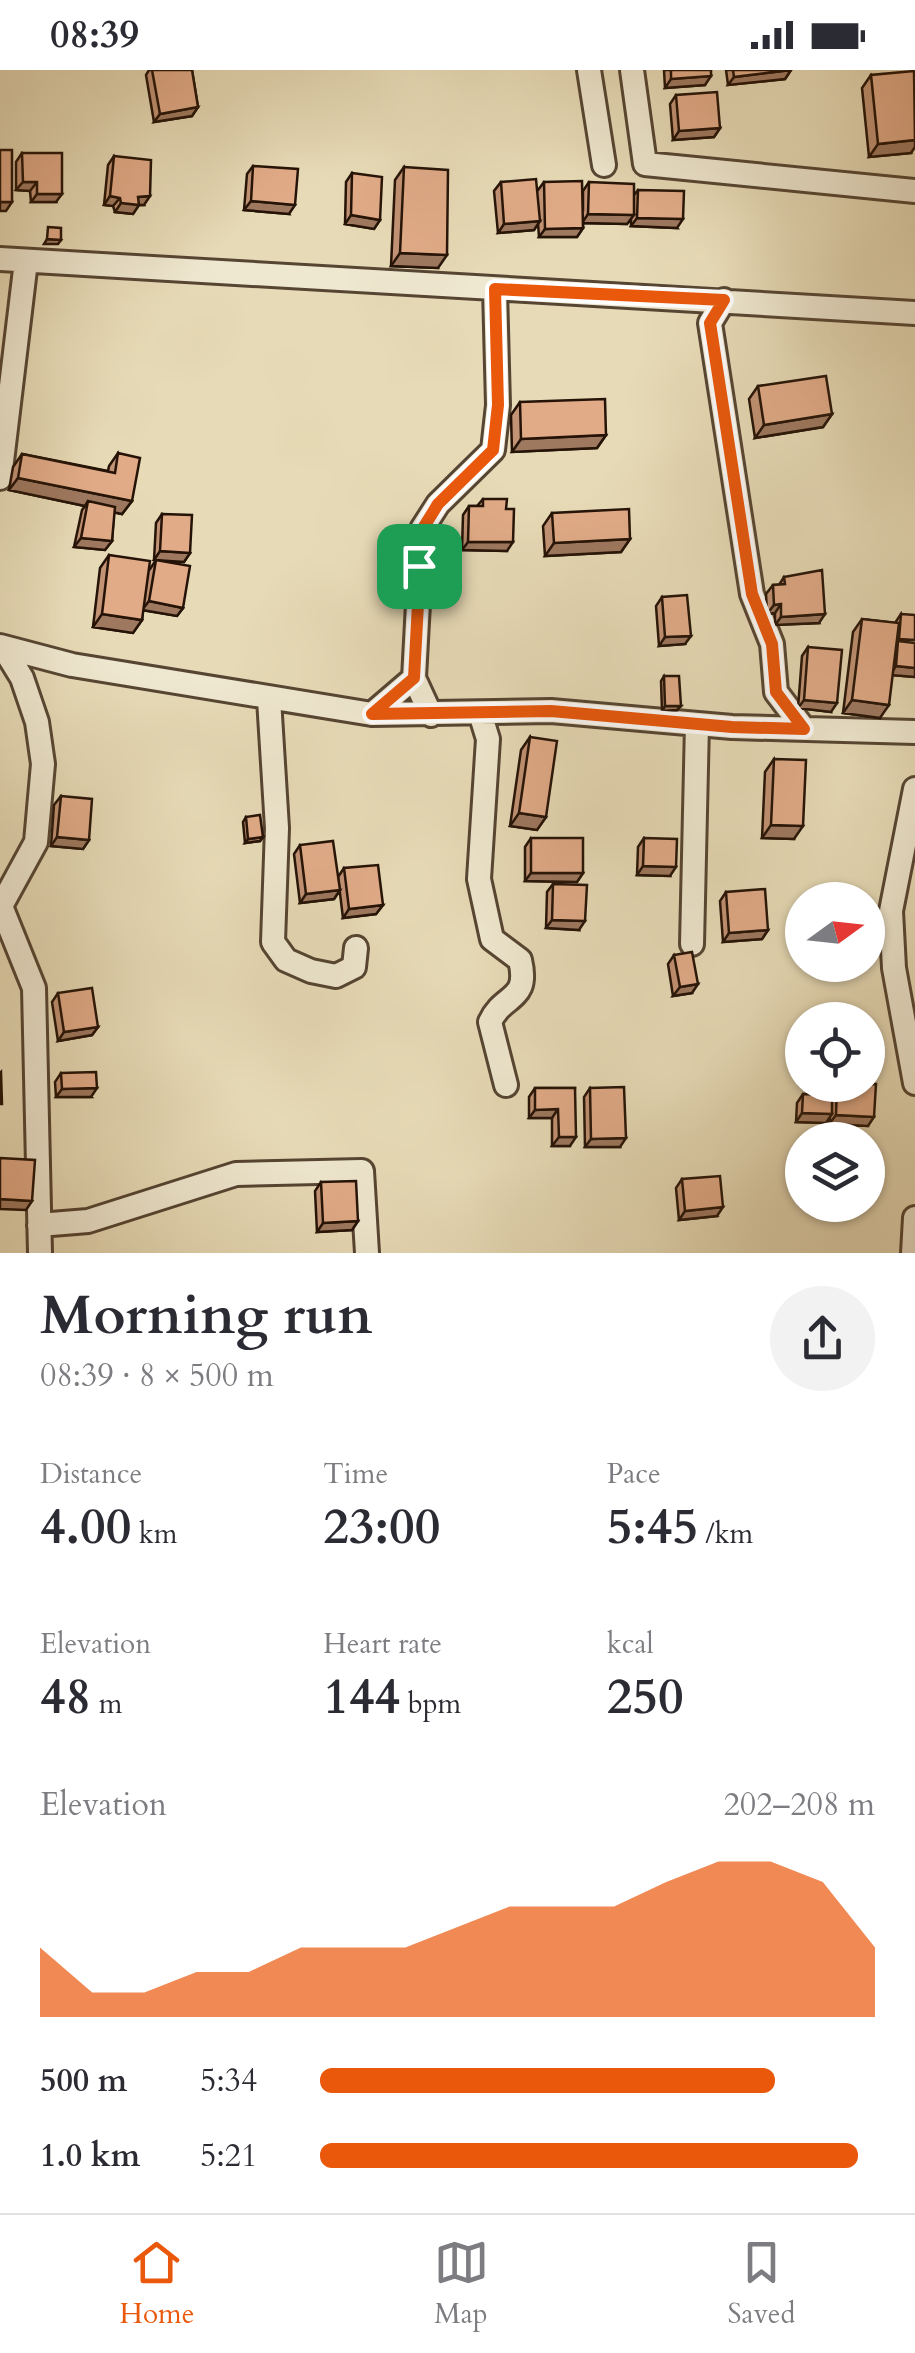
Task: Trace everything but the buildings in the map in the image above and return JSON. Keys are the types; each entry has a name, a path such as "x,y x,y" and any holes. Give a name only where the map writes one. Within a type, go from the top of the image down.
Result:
{"street":[{"path":"589,70 604,165"},
{"path":"632,70 645,164 915,191"},
{"path":"0,260 915,313"},
{"path":"0,478 26,261"},
{"path":"431,714 414,678 422,530 438,504 493,450 498,405 495,289"},
{"path":"724,300 710,323 752,594 772,644 776,692 804,729"},
{"path":"1,646 72,666 372,714 551,711 696,724 915,732"},
{"path":"1,646 22,678 36,722 42,764 36,842 1,906 34,988 40,1253"},
{"path":"372,714 414,678"},
{"path":"268,699 277,828 274,942 286,960 336,976 354,967 356,948"},
{"path":"480,713 488,739 479,878 492,938 520,960 524,976 519,992 490,1022 506,1085"},
{"path":"692,944 696,724"},
{"path":"915,789 891,911 905,975 915,1083"},
{"path":"40,1224 88,1221 236,1174 362,1171 368,1253"},
{"path":"913,1253 915,1218"}],"route":[{"path":"495,289 724,300 710,323 752,594 772,644 776,692 804,729 732,727 551,711 372,714 414,678 419,566 422,530 438,504 493,450 498,405 495,289"}]}
